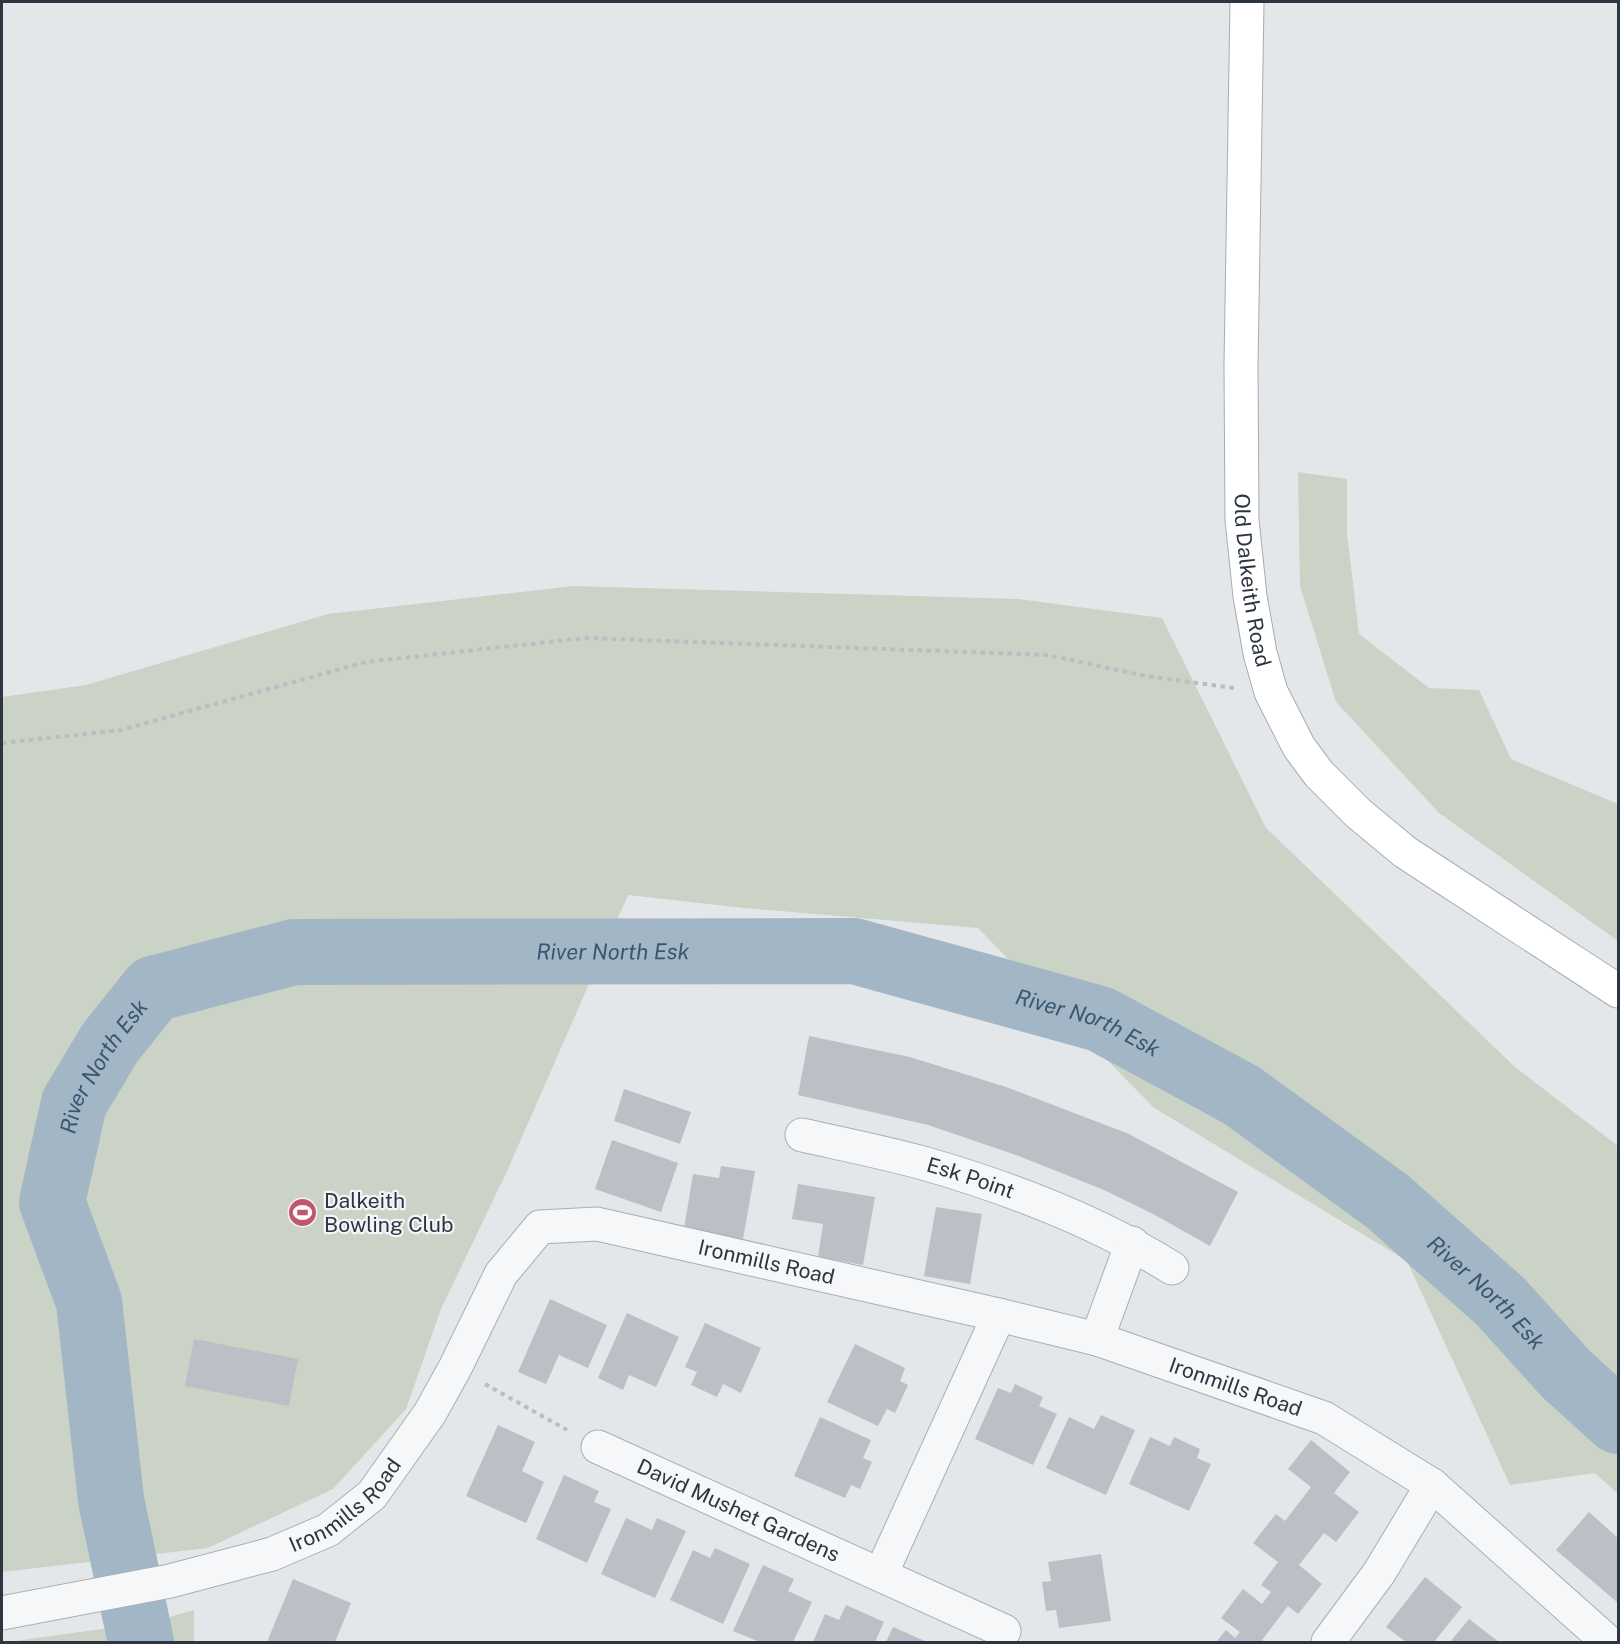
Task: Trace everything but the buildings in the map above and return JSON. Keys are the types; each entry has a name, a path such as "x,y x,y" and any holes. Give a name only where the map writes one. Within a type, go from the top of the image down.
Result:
{"main road":[{"name":"Old Dalkeith Road","path":"1247,2 1241,365 1242,520 1250,596 1260,653 1271,692 1299,747 1319,774 1358,813 1405,852 1618,991"}],"street":[{"name":"Esk Point","path":"802,1135 922,1163 996,1186 1071,1214 1132,1243 1172,1268"},
{"name":"Ironmills Road","path":"2,1613 170,1581 272,1554 328,1530 372,1495 430,1413 501,1274 540,1227 597,1224 1097,1339 1324,1418 1432,1485 1608,1642"},
{"path":"1097,1339 1132,1243"},
{"path":"880,1574 999,1315"},
{"name":"David Mushet Gardens","path":"598,1447 1004,1631"},
{"path":"1329,1642 1379,1573 1432,1485"}],"path":[{"path":"2,743 121,730 366,662 585,638 1048,655 1146,676 1271,692"},
{"path":"455,1368 598,1447"}],"green space":[{"path":"1298,472 1347,479 1347,533 1359,634 1429,688 1479,690 1511,759 1618,804 1618,941 1439,813 1336,702 1300,586"},
{"path":"574,586 1018,599 1162,618 1266,828 1515,1067 1618,1146 1618,1494 1595,1473 1510,1485 1407,1261 1153,1107 978,928 744,908 628,895 508,1169 441,1309 406,1409 333,1489 208,1548 2,1572 2,697 86,685 328,614"},
{"path":"194,1610 194,1642 8,1642 152,1622"}],"waterway":[{"name":"River North Esk","path":"141,1642 111,1500 89,1302 52,1202 74,1103 110,1043 153,989 294,952 854,951 1100,1019 1241,1095 1387,1201 1500,1301 1566,1374 1618,1421"}],"place":[{"name":"Dalkeith Bowling Club","path":"303,1213"}]}
